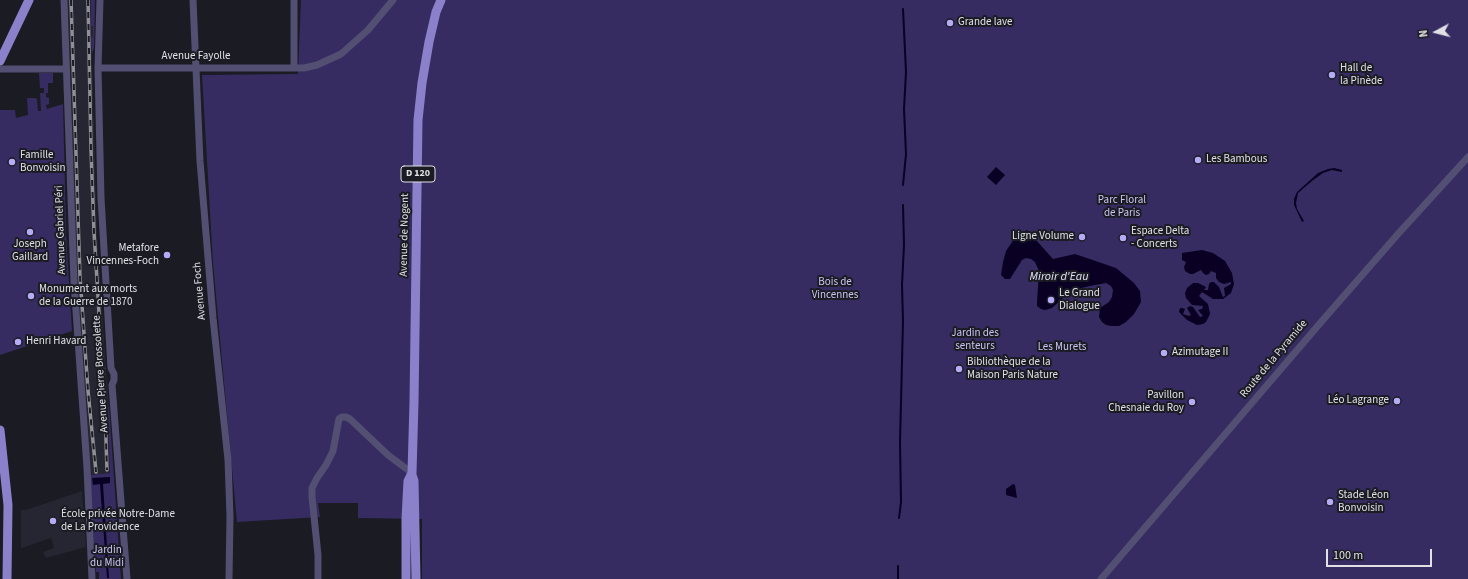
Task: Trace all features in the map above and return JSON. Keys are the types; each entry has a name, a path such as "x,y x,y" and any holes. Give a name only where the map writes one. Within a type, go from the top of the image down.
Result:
{"main road":[{"path":"0,61 30,0"},
{"name":"Avenue de Nogent","path":"416,579 414,480 412,473 418,120 422,83 429,42 436,12 441,0"},
{"path":"0,430 6,477 4,514 7,579"},
{"name":"Avenue de Nogent","path":"406,579 406,519 408,481 412,473"}],"street":[{"name":"Avenue Gabriel Péri","path":"64,0 74,282 87,468 92,579"},
{"name":"Avenue Pierre Brossolette","path":"100,0 98,68 101,190 111,368 114,380 112,385 127,579"},
{"name":"Avenue Foch","path":"193,0 200,161 228,460 230,516 229,579"},
{"path":"294,0 294,67"},
{"name":"Avenue Fayolle","path":"98,68 304,68 317,65 341,54 368,30 394,0"},
{"path":"0,69 66,69"},
{"name":"Route de la Pyramide","path":"1101,579 1393,239 1468,157"},
{"path":"318,579 318,555 312,488 333,450 338,424 342,417 350,419 388,455 412,473"}],"shaded area":[{"path":"68,0 95,0 94,48 92,53 97,233 113,473 90,475 77,274"},
{"name":"École privée Notre-Dame de La Providence","path":"82,491 86,547 46,558 43,552 54,548 51,538 21,548 21,510 26,510"}],"green space":[{"path":"91,0 95,0 94,48 92,53 91,38 93,37 93,26 91,26"},
{"name":"Bois de Vincennes","path":"301,0 1468,0 1468,579 422,579 422,519 358,518 358,503 318,503 320,517 237,522 213,263 202,75 298,74"},
{"path":"39,73 53,73 53,83 48,83 48,93 46,93 46,97 49,98 49,104 46,105 47,109 63,104 66,233 72,331 0,355 0,110 15,110 16,118 28,115 27,98 35,98 37,99 38,111 41,111 40,93 44,93 44,88 40,88"},
{"name":"Jardin du Midi","path":"108,407 121,579 99,579 99,572 96,572 90,475 110,473"}],"water":[{"path":"996,167 1005,175 996,185 987,177"},
{"path":"1334,168 1342,170 1342,172 1332,170 1323,173 1298,193 1296,203 1297,209 1304,221 1302,222 1294,205 1294,199 1297,192 1318,173"},
{"name":"Miroir d'Eau","path":"1027,230 1053,259 1075,254 1116,268 1134,283 1140,291 1141,302 1134,314 1126,322 1119,326 1106,325 1102,322 1099,317 1100,308 1109,302 1112,297 1113,290 1111,286 1106,283 1077,289 1064,297 1052,308 1045,310 1037,306 1039,271 1035,262 1026,258 1022,260 1010,279 1005,279 1001,275 1006,251 1014,239"},
{"path":"1202,250 1213,253 1225,261 1232,273 1234,284 1231,293 1223,299 1213,299 1202,292 1199,296 1208,304 1210,314 1206,322 1197,325 1187,320 1179,312 1180,308 1182,308 1185,309 1183,314 1189,316 1191,315 1187,308 1190,306 1193,307 1200,317 1203,316 1198,310 1202,309 1203,306 1192,305 1186,298 1185,293 1187,288 1193,283 1198,283 1206,287 1204,290 1208,290 1209,284 1214,282 1219,287 1223,297 1225,296 1224,288 1231,284 1231,282 1224,284 1219,282 1216,278 1216,273 1211,271 1206,275 1201,270 1193,274 1185,271 1184,267 1186,262 1182,260 1182,253"},
{"path":"110,477 110,483 103,484 109,578 107,578 100,484 93,485 92,478"},
{"path":"1013,484 1015,485 1017,498 1006,495 1006,489"}],"waterway":[{"path":"903,9 906,72 904,109 906,154 903,185"},
{"path":"899,518 901,502 900,442 904,245 903,205"},
{"path":"898,566 898,579"}],"railway":[{"path":"71,0 80,277 88,391 96,472"},
{"path":"88,0 94,232 105,410 107,470"}],"place":[{"name":"Grande lave","path":"950,23"},
{"name":"Hall de la Pinède","path":"1332,75"},
{"name":"Les Bambous","path":"1198,160"},
{"name":"Famille Bonvoisin","path":"12,162"},
{"name":"Joseph Gaillard","path":"30,232"},
{"name":"Ligne Volume","path":"1082,237"},
{"name":"Espace Delta - Concerts","path":"1123,238"},
{"name":"Metafore Vincennes-Foch","path":"167,255"},
{"name":"Monument aux morts de la Guerre de 1870","path":"31,296"},
{"name":"Le Grand Dialogue","path":"1051,300"},
{"name":"Henri Havard","path":"18,342"},
{"name":"Azimutage II","path":"1164,353"},
{"name":"Bibliothèque de la Maison Paris Nature","path":"959,369"},
{"name":"Léo Lagrange","path":"1397,401"},
{"name":"Pavillon Chesnaie du Roy","path":"1192,402"},
{"name":"Stade Léon Bonvoisin","path":"1330,502"},
{"name":"École privée Notre-Dame de La Providence","path":"53,521"}],"park label":[{"name":"Parc Floral de Paris","path":"1122,207"},
{"name":"Jardin des senteurs","path":"975,340"},
{"name":"Les Murets","path":"1062,348"}]}
